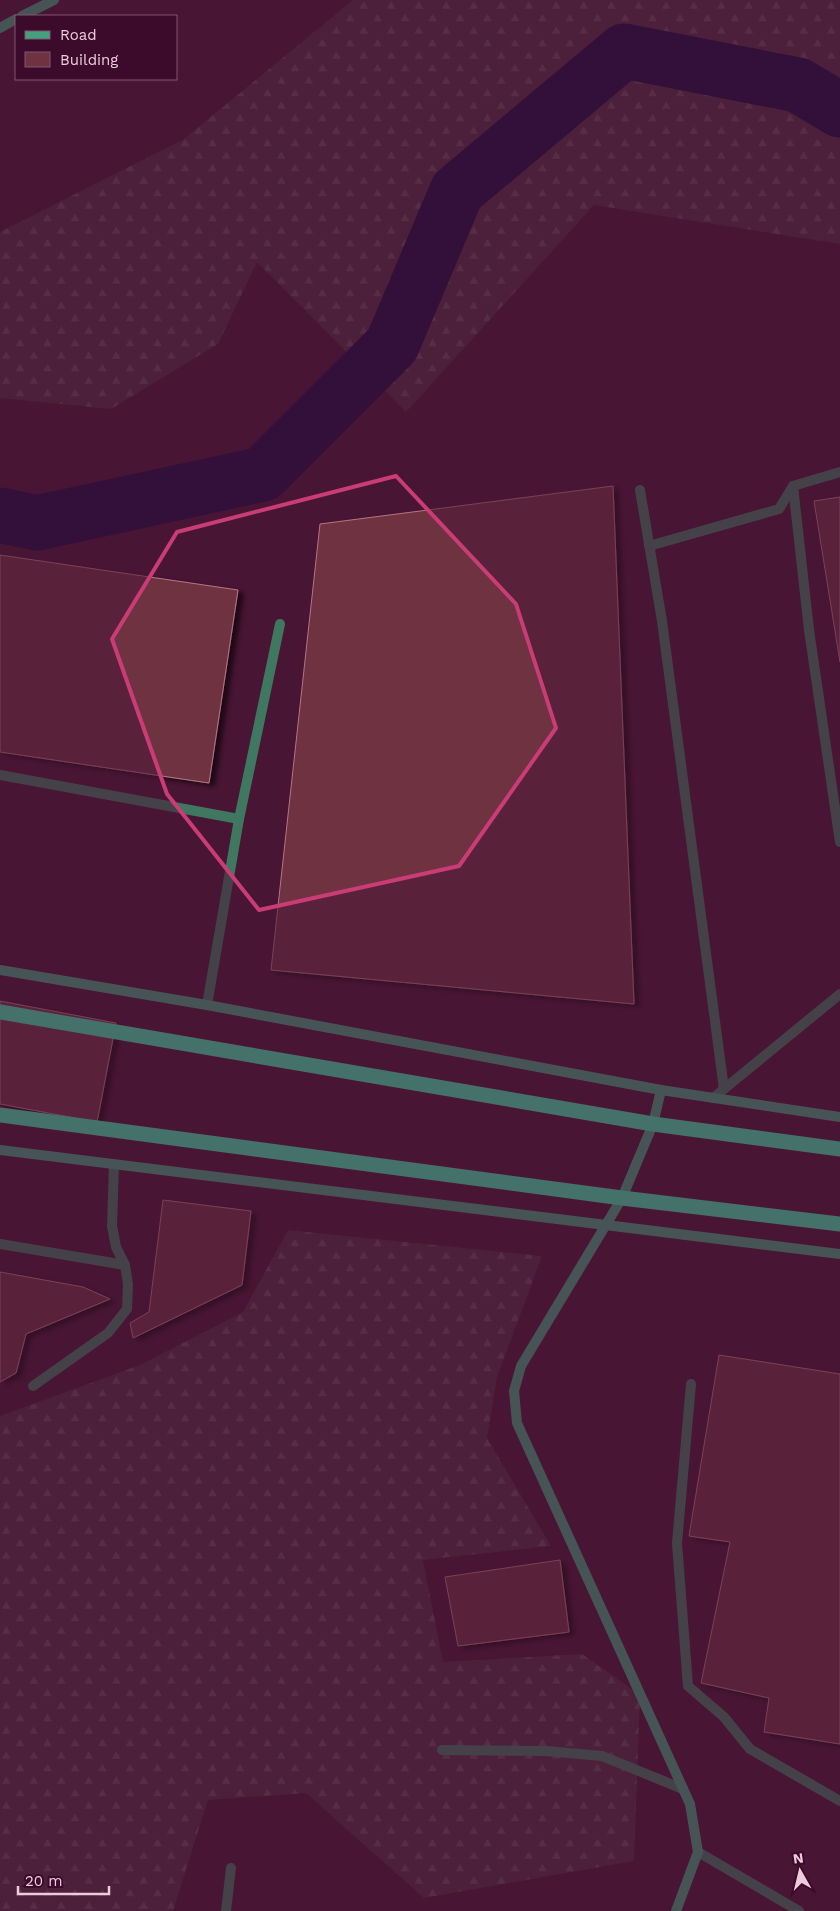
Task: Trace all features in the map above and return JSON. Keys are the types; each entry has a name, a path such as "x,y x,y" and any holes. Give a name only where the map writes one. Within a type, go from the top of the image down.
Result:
{"highway":[{"path":"0,1012 653,1124 840,1149"},
{"path":"0,1115 622,1198 840,1224"}],"street":[{"path":"24,15 54,0"},
{"path":"0,28 15,20"},
{"path":"649,546 779,508 793,486 840,472"},
{"path":"793,486 809,630 840,842"},
{"path":"640,490 662,621 724,1089"},
{"path":"207,1005 240,819 280,624"},
{"path":"0,775 240,819"},
{"path":"0,970 207,1005 660,1090 840,1117"},
{"path":"713,1098 840,994"},
{"path":"660,1090 653,1124 622,1198 521,1366 514,1391 517,1423 690,1804 698,1852 676,1911"},
{"path":"0,1150 840,1254"},
{"path":"33,1386 108,1333 127,1309 128,1284 125,1266 116,1247 112,1226 114,1164"},
{"path":"0,1244 125,1266"},
{"path":"691,1384 677,1543 688,1686 724,1717 750,1750 840,1801"},
{"path":"442,1750 546,1751 602,1756 683,1789"},
{"path":"698,1852 799,1911"},
{"path":"226,1911 231,1868"}],"highlighted area":[{"path":"396,476 516,604 556,728 459,866 259,910 167,794 112,639 177,532"}],"green space":[{"path":"353,0 840,0 840,244 594,205 406,412 257,262 218,344 111,409 0,398 0,232 184,139"},
{"path":"288,1230 542,1256 497,1377 487,1438 551,1546 423,1560 443,1662 582,1654 640,1695 634,1861 424,1898 306,1793 208,1800 173,1911 0,1911 0,1416 140,1365 243,1312"}],"building":[{"path":"613,486 634,1004 271,970 320,524"},
{"path":"840,497 840,662 814,501"},
{"path":"0,555 238,590 209,783 0,752"},
{"path":"0,1001 116,1023 97,1122 0,1104"},
{"path":"163,1200 251,1211 242,1285 133,1338 130,1323 149,1312"},
{"path":"0,1272 83,1287 110,1299 26,1334 16,1373 0,1382"},
{"path":"719,1355 840,1374 840,1744 764,1732 769,1698 701,1683 730,1542 689,1536"},
{"path":"560,1560 569,1632 458,1646 445,1577"}],"waterway":[{"path":"0,515 37,523 263,474 392,345 457,191 624,51 798,85 840,110"}]}
